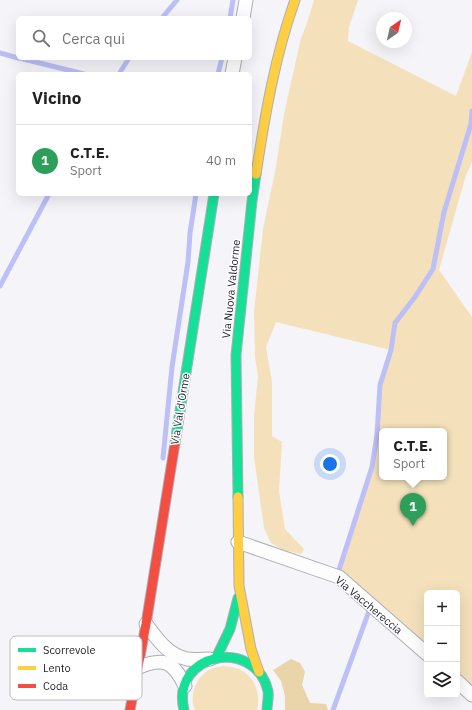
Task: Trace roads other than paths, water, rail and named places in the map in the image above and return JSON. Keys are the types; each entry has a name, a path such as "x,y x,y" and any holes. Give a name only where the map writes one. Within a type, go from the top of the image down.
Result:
{"main road":[{"name":"Via Nuova Valdorme","path":"267,710 268,693 251,649 240,586 238,542 236,355 252,201 265,113 289,17 295,0"},
{"name":"Via Val d'Orme","path":"142,644 214,196"},
{"name":"Via Nuova Valdorme","path":"182,709 185,686 190,674 199,666 213,658 224,645 232,627 240,586"},
{"path":"213,658 228,656 239,659 250,664 259,672"},
{"name":"Via Val d'Orme","path":"130,710 132,700"}],"street":[{"path":"243,16 246,0"},
{"path":"232,72 235,60"},
{"name":"Via Vacchereccia","path":"238,542 339,576 424,651"},
{"path":"146,624 165,648 175,654 187,658 213,658"},
{"path":"142,666 151,662 162,662 172,666 179,673 185,686"},
{"path":"460,684 472,695"}],"waterway":[{"path":"164,16 177,0"},
{"path":"230,16 233,0"},
{"path":"0,53 16,57"},
{"path":"27,60 76,72"},
{"path":"120,72 128,60"},
{"path":"218,72 222,60"},
{"path":"339,570 372,467 377,435 380,385 391,350 395,323 415,297 433,269 444,212 471,124 472,111"},
{"path":"0,286 48,196"},
{"path":"163,458 172,367 188,262 190,233 196,196"},
{"path":"333,710 369,611"}],"place":[{"name":"C.T.E.","path":"413,526"}]}
